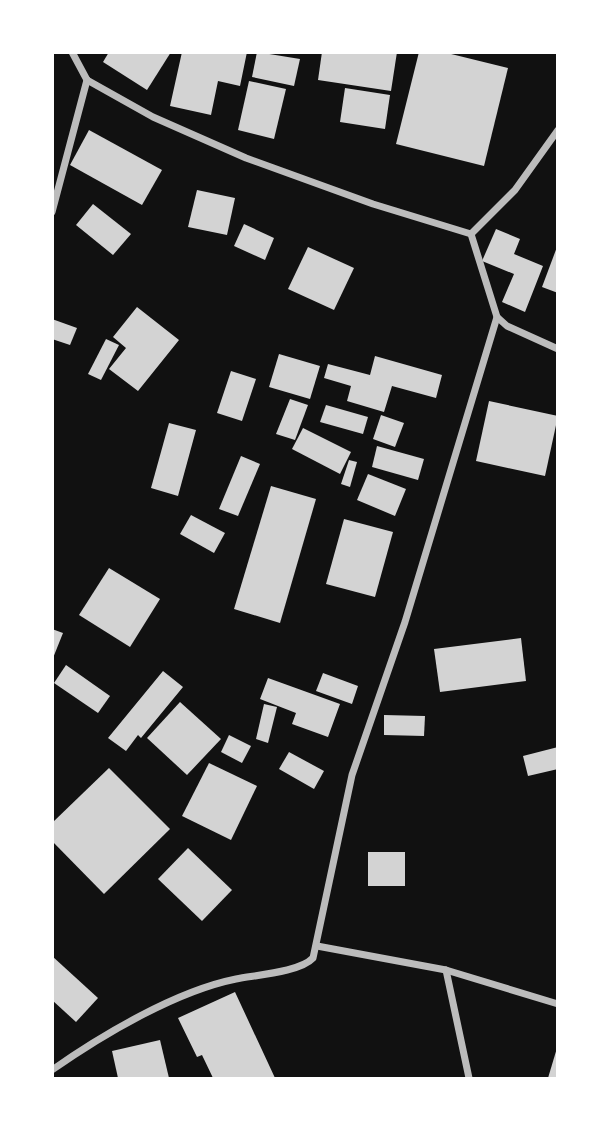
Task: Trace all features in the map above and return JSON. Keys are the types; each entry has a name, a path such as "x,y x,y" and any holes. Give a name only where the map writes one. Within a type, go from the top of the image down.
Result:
{"street":[{"path":"72,52 86,80 153,117 246,158 373,204 471,234"},
{"path":"52,212 86,80"},
{"path":"471,234 515,190 558,130"},
{"path":"471,234 497,317 508,326 558,349"},
{"path":"52,1070 81,1049 147,1013 220,982 299,967 311,961 317,946 352,775 405,622 497,317"},
{"path":"317,946 446,970 558,1004"},
{"path":"446,970 470,1079"}],"building":[{"path":"109,52 171,52 147,90 103,62"},
{"path":"182,52 247,52 240,86 218,81 211,115 170,106"},
{"path":"257,52 300,59 294,86 252,77"},
{"path":"322,52 397,52 391,91 318,80"},
{"path":"419,52 443,52 508,68 484,166 396,144"},
{"path":"249,81 286,89 274,139 238,130"},
{"path":"345,88 390,95 385,129 340,122"},
{"path":"89,130 162,170 142,205 70,165"},
{"path":"197,190 235,198 227,235 188,227"},
{"path":"93,204 131,234 113,255 76,225"},
{"path":"244,224 274,238 265,260 234,246"},
{"path":"496,229 520,239 514,254 543,266 525,312 502,302 514,274 482,261"},
{"path":"308,247 354,268 334,310 288,289"},
{"path":"558,247 558,293 542,287"},
{"path":"137,307 179,340 138,391 109,369 126,348 113,337"},
{"path":"52,319 77,328 70,345 52,339"},
{"path":"106,339 119,345 101,380 88,374"},
{"path":"279,354 320,366 310,399 269,387"},
{"path":"375,356 442,375 436,398 392,386 384,412 347,401 351,386 324,378 328,364 370,375"},
{"path":"231,371 256,379 242,421 217,413"},
{"path":"290,399 308,405 295,440 276,434"},
{"path":"489,401 558,416 545,476 476,461"},
{"path":"326,405 368,417 363,434 320,422"},
{"path":"381,415 404,423 395,447 373,439"},
{"path":"169,423 196,430 178,496 151,488"},
{"path":"303,428 351,452 340,474 292,449"},
{"path":"377,446 424,459 418,480 372,467"},
{"path":"241,456 260,464 238,516 219,509"},
{"path":"349,460 357,462 350,487 341,484"},
{"path":"368,474 406,489 395,516 357,500"},
{"path":"271,486 316,499 280,623 234,609"},
{"path":"191,515 225,533 214,553 180,534"},
{"path":"344,519 393,532 375,597 326,584"},
{"path":"109,568 160,599 130,647 79,615"},
{"path":"52,629 63,633 53,658 52,658"},
{"path":"521,638 526,681 440,692 434,649"},
{"path":"66,665 110,696 98,713 54,683"},
{"path":"163,671 183,687 141,738 138,735 126,751 108,738"},
{"path":"323,673 358,686 352,704 316,691"},
{"path":"268,678 340,704 328,737 292,724 296,713 260,699"},
{"path":"180,702 221,739 187,775 147,738"},
{"path":"264,704 277,707 268,743 256,739"},
{"path":"384,715 425,716 424,736 384,735"},
{"path":"229,735 251,746 242,763 221,752"},
{"path":"558,747 558,769 528,776 523,756"},
{"path":"289,752 324,771 314,789 279,769"},
{"path":"209,763 257,786 231,840 182,816"},
{"path":"109,768 170,829 104,894 52,841 52,823"},
{"path":"188,848 232,890 202,921 158,879"},
{"path":"368,852 405,852 405,886 368,886"},
{"path":"52,956 98,998 76,1022 52,1000"},
{"path":"235,992 275,1078 213,1078 202,1055 197,1057 178,1018"},
{"path":"160,1040 169,1078 118,1078 112,1051"},
{"path":"557,1048 558,1078 548,1078"}]}
